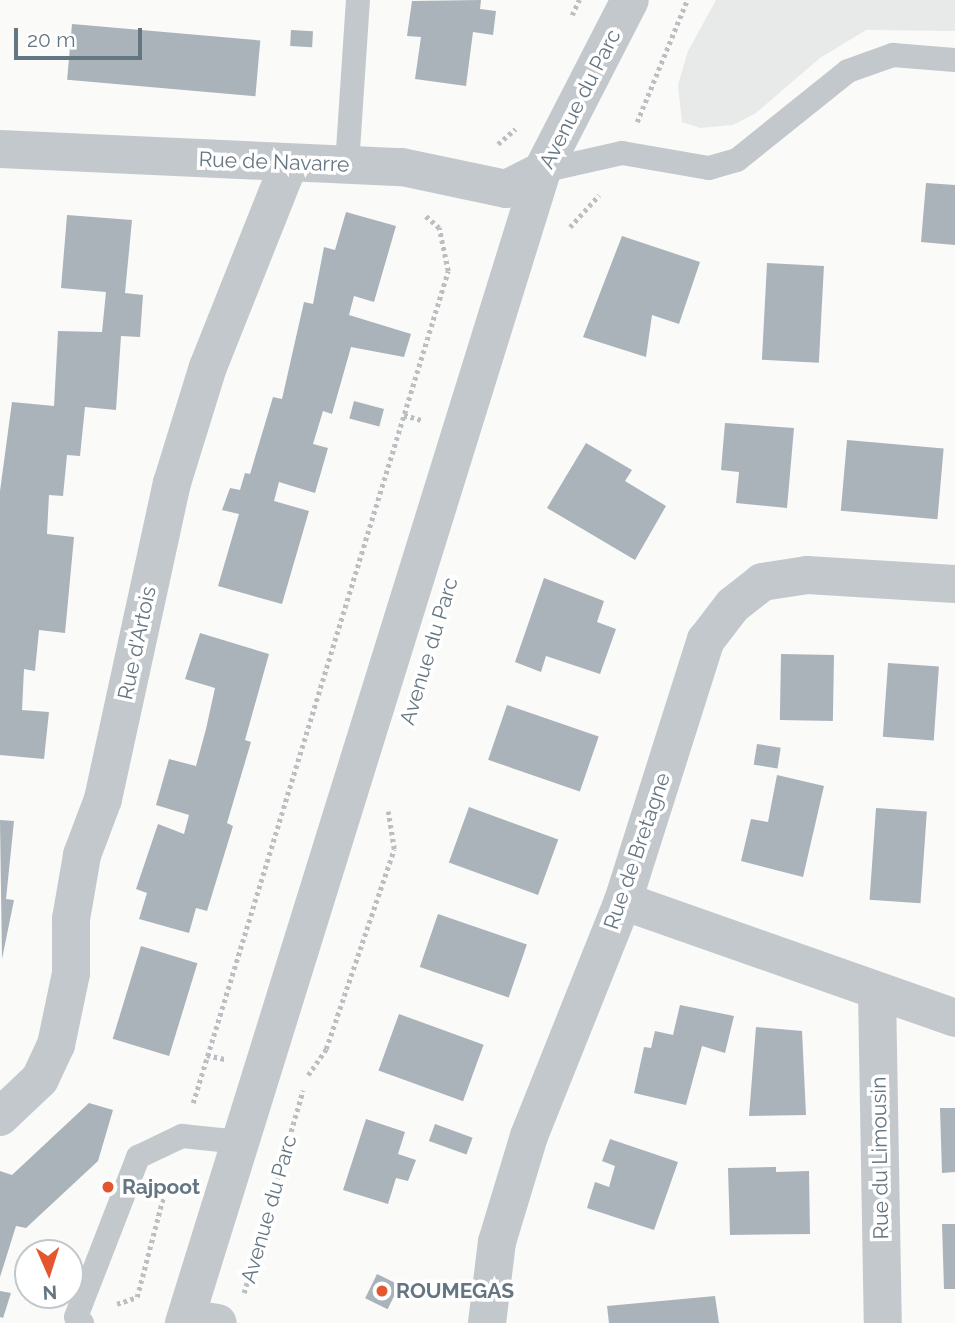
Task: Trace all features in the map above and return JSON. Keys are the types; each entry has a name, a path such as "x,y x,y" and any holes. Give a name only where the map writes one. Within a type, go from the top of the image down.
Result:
{"street":[{"name":"Avenue du Parc","path":"208,1315 240,1142 542,171 630,0"},
{"name":"Rue de Navarre","path":"0,149 401,167 506,189 542,171"},
{"name":"Rue d'Artois","path":"0,1117 33,1088 56,1045 71,973 82,855 103,799 172,483 208,367 289,163"},
{"name":"Rue de Bretagne","path":"487,1323 497,1242 529,1136 623,901 706,640 733,605 762,582 807,575 955,584"},
{"path":"623,901 955,1018"},
{"name":"Rue du Limousin","path":"877,992 883,1323"}],"lane":[{"path":"347,165 358,0"},
{"path":"542,171 622,153 709,167 737,160 848,71 893,55 955,60"},
{"path":"79,1320 138,1157 182,1136 240,1142"}],"path":[{"path":"569,21 579,0"},
{"path":"564,236 602,191 622,153 687,0"},
{"path":"483,146 496,145 519,125"},
{"path":"79,1320 137,1297 182,1136 448,271 439,228 402,197 401,167"},
{"name":"Avenue du Parc","path":"208,1315 308,1072 326,1049 394,849 386,794"}],"shaded area":[{"path":"716,0 955,0 955,31 866,30 820,58 756,113 733,125 700,128 682,122 678,85 688,51"}],"building":[{"path":"481,0 480,9 496,11 493,35 473,32 466,86 415,79 421,37 407,36 412,1"},
{"path":"72,24 260,40 255,96 67,80"},
{"path":"291,30 313,31 312,47 290,46"},
{"path":"926,183 955,185 955,245 921,242"},
{"path":"346,212 396,226 374,302 354,296 349,315 411,334 404,357 351,347 332,414 323,411 313,444 328,448 315,493 279,482 274,501 309,511 282,604 218,586 239,514 222,510 230,488 240,490 245,473 250,474 273,397 282,399 304,302 313,304 324,247 335,250"},
{"path":"67,215 132,220 125,293 143,295 140,337 121,336 116,410 85,407 80,456 67,455 63,496 49,495 47,534 74,537 65,633 39,630 35,671 24,669 22,710 49,712 44,759 0,755 0,491 12,402 54,406 58,331 102,332 106,292 61,288"},
{"path":"622,236 700,262 679,324 652,315 646,357 583,337"},
{"path":"767,263 824,266 819,363 762,360"},
{"path":"354,401 384,409 379,426 349,418"},
{"path":"725,423 794,428 787,508 736,503 739,472 721,470"},
{"path":"847,440 944,448 937,519 841,511"},
{"path":"586,443 632,470 625,481 666,506 635,560 547,508"},
{"path":"544,578 604,601 597,622 616,629 600,674 546,656 541,672 515,662"},
{"path":"200,633 269,654 245,740 251,742 227,823 233,826 207,911 196,908 189,933 139,919 147,893 136,889 158,824 184,834 189,815 156,805 169,759 196,766 206,729 215,688 185,679"},
{"path":"781,654 834,655 833,721 780,720"},
{"path":"888,663 939,667 934,740 883,737"},
{"path":"507,705 599,737 580,791 488,760"},
{"path":"757,744 781,748 777,768 754,765"},
{"path":"777,775 824,786 803,877 741,861 751,819 768,822"},
{"path":"469,807 558,839 538,895 449,862"},
{"path":"876,808 927,812 920,903 870,900"},
{"path":"0,820 14,821 6,899 14,900 2,959"},
{"path":"438,914 527,945 509,998 420,967"},
{"path":"141,946 197,963 169,1056 113,1039"},
{"path":"680,1005 734,1016 725,1053 702,1046 686,1105 634,1093 644,1047 651,1048 655,1031 673,1035"},
{"path":"399,1014 484,1045 463,1101 378,1070"},
{"path":"756,1027 802,1031 806,1115 749,1116"},
{"path":"89,1103 113,1110 98,1161 26,1228 16,1226 0,1277 0,1171 12,1175"},
{"path":"940,1108 955,1108 955,1172 942,1173"},
{"path":"366,1119 405,1132 398,1154 416,1160 408,1181 396,1178 388,1204 343,1190"},
{"path":"435,1124 473,1138 466,1155 429,1141"},
{"path":"610,1139 678,1162 654,1230 587,1208 595,1182 609,1187 615,1166 602,1161"},
{"path":"776,1167 776,1172 809,1171 810,1234 730,1235 728,1168"},
{"path":"942,1224 955,1224 955,1289 944,1289"},
{"name":"ROUMEGAS","path":"377,1274 399,1285 388,1309 365,1298"},
{"path":"0,1291 11,1293 3,1318 0,1317"},
{"path":"715,1296 719,1323 609,1323 607,1306"}],"place":[{"name":"Rajpoot","path":"108,1187"},
{"name":"ROUMEGAS","path":"382,1291"}]}
